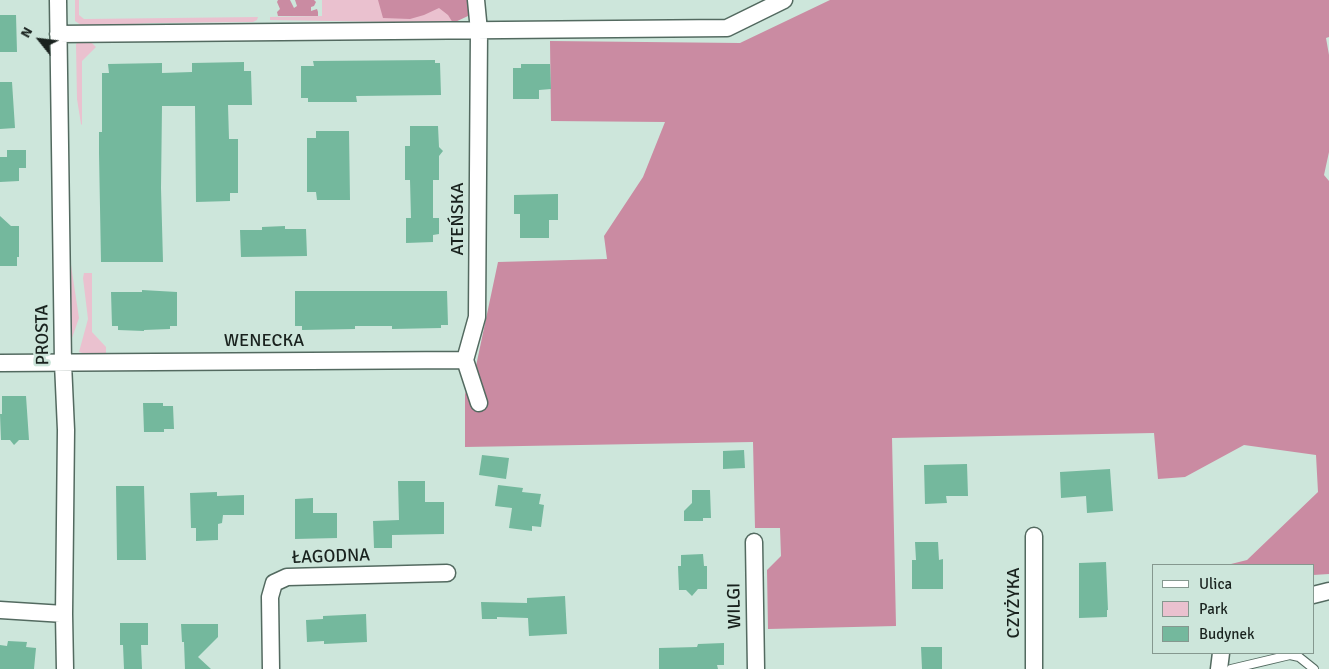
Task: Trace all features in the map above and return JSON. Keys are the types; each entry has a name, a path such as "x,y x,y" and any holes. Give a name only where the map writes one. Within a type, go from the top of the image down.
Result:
{"street":[{"name":"PROSTA","path":"58,0 63,363 66,430 65,669"},
{"name":"ATEŃSKA","path":"465,360 477,317 479,31 476,0"},
{"path":"58,34 727,28 784,0"},
{"path":"465,360 479,403"},
{"name":"WENECKA","path":"0,363 465,360"},
{"name":"CZYŻYKA","path":"1034,536 1034,669"},
{"name":"WILGI","path":"754,542 756,669"},
{"name":"ŁAGODNA","path":"271,669 270,597 274,583 287,577 447,573"},
{"path":"1314,595 1329,591"},
{"path":"0,610 64,614"},
{"path":"1219,669 1221,654"}],"lane":[{"path":"1230,669 1290,655 1299,657 1314,669"}],"green space":[{"path":"75,0 79,0 79,15 84,19 258,17 253,22 89,26 81,25 75,21"},
{"path":"322,0 473,0 458,20 447,23 270,20 270,17 322,16"},
{"path":"80,41 90,41 96,47 82,61 82,125 77,99 76,44"},
{"path":"71,265 79,318 71,341 69,272"},
{"path":"84,273 92,273 92,332 106,347 106,355 79,352 88,319"}],"shaded area":[{"path":"278,0 290,0 294,8 297,6 295,0 314,0 316,2 311,7 311,11 317,9 318,16 278,16 277,12 280,9"},
{"path":"378,0 476,0 476,5 468,16 453,23 448,15 439,8 410,19 383,18"},
{"path":"830,0 1329,0 1329,37 1326,38 1329,55 1329,152 1324,175 1329,181 1329,574 1314,575 1314,564 1231,564 1247,560 1318,492 1316,455 1244,445 1185,477 1158,479 1154,433 892,438 896,626 768,629 767,570 781,556 780,528 755,528 753,442 465,447 465,394 476,366 498,262 607,259 604,236 643,177 665,122 551,121 550,41 740,43"}],"building":[{"path":"0,15 16,15 17,52 0,52"},
{"path":"435,60 435,63 440,63 441,95 356,96 357,102 308,102 308,98 301,98 301,66 314,66 313,61"},
{"path":"244,62 244,71 251,71 252,105 228,105 229,139 238,139 238,193 230,193 230,201 196,202 195,106 162,106 161,188 163,262 101,262 99,132 102,132 102,73 109,73 108,64 162,63 162,73 192,72 192,63"},
{"path":"521,64 550,64 551,89 539,90 539,99 513,99 513,68 521,68"},
{"path":"0,82 12,82 15,128 0,129"},
{"path":"410,126 438,126 439,147 443,151 439,156 439,180 433,180 433,218 439,218 439,234 433,235 433,242 406,243 406,218 411,218 410,180 405,180 405,146 410,146"},
{"path":"316,131 349,131 350,200 317,200 316,192 307,192 307,138 316,138"},
{"path":"7,150 26,150 26,168 19,168 19,181 0,182 0,157 7,157"},
{"path":"558,194 558,220 549,220 549,238 520,238 520,214 514,214 514,195"},
{"path":"0,216 11,226 19,226 19,257 17,257 17,266 0,266"},
{"path":"285,226 285,229 306,229 307,256 241,257 240,230 262,230 262,227"},
{"path":"142,290 177,292 177,326 170,326 170,329 144,331 118,330 118,326 112,326 111,292 142,292"},
{"path":"295,291 447,291 448,325 441,325 441,328 392,329 392,326 355,326 355,329 302,330 302,326 295,326"},
{"path":"2,396 26,396 29,440 19,440 14,445 10,440 1,440 0,414 2,414"},
{"path":"143,403 163,403 163,406 173,406 174,429 164,429 164,432 144,432"},
{"path":"744,450 745,468 723,469 723,451"},
{"path":"482,455 509,458 506,479 479,475"},
{"path":"967,464 968,496 946,496 947,503 925,504 924,465"},
{"path":"1110,469 1113,511 1087,513 1086,496 1061,498 1060,472"},
{"path":"398,481 425,481 425,502 444,502 444,534 392,535 392,548 374,548 373,521 399,520"},
{"path":"498,485 523,488 522,492 541,494 539,504 544,505 541,527 532,526 532,531 509,528 512,508 495,506"},
{"path":"116,486 144,486 146,560 117,560"},
{"path":"692,490 710,490 711,518 703,518 703,521 684,521 684,511 692,503"},
{"path":"217,492 217,496 244,495 244,515 223,515 222,523 218,524 218,540 196,541 196,528 191,528 190,493"},
{"path":"313,498 313,513 337,513 337,538 295,539 295,499"},
{"path":"915,542 938,542 939,560 943,559 943,589 912,589 912,560 916,560"},
{"path":"703,554 704,566 707,566 707,589 698,589 692,596 686,590 679,590 678,566 681,566 681,555"},
{"path":"1106,562 1107,617 1079,618 1079,563"},
{"path":"565,596 567,634 529,636 528,618 497,617 497,619 482,619 481,602 527,603 527,598"},
{"path":"366,614 367,642 324,644 324,641 307,642 306,620 323,619 323,616"},
{"path":"120,623 148,623 148,645 141,645 142,669 124,669 123,645 120,645"},
{"path":"181,624 218,624 218,637 198,657 211,669 185,669"},
{"path":"8,641 27,642 26,647 36,648 34,669 0,669 0,645 7,646"},
{"path":"724,643 724,665 717,665 718,669 659,669 659,648 697,647 698,644"},
{"path":"921,647 942,647 942,669 922,669"}]}
